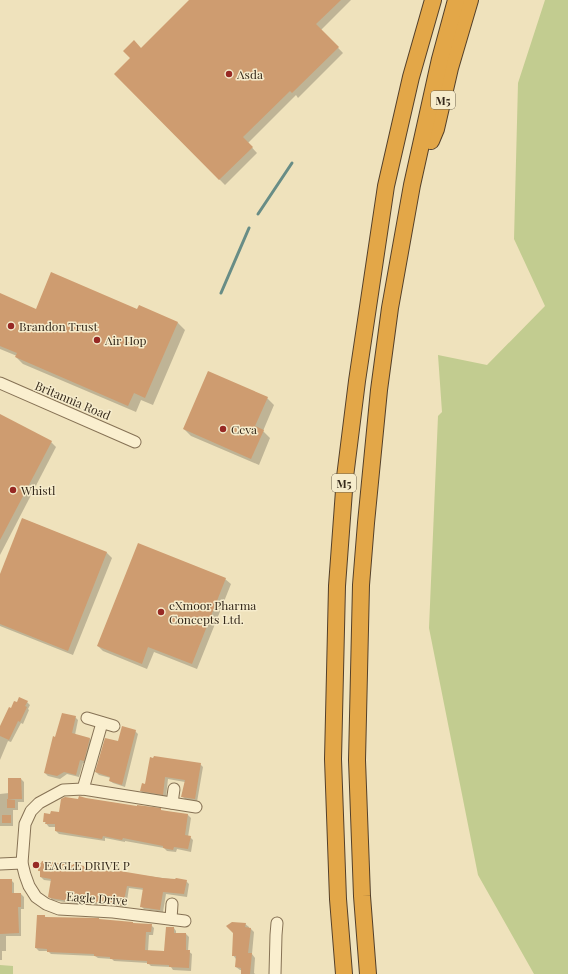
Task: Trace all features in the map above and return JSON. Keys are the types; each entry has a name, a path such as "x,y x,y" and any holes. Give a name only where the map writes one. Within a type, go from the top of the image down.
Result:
{"highway":[{"name":"M5","path":"344,974 338,898 333,759 337,586 345,477 358,373 386,186 412,77 433,0"},
{"name":"M5","path":"368,974 362,896 358,760 361,585 366,523 379,390 390,308 410,199 440,59 456,0"},
{"name":"M5","path":"410,199 436,130 450,68 470,0"}],"street":[{"name":"Britannia Road","path":"0,383 135,442"},
{"path":"87,718 114,726"},
{"path":"83,789 102,723"},
{"name":"Eagle Drive","path":"185,921 113,912 59,909 46,904 36,897 29,886 22,863 25,824 31,811 39,803 63,790 83,789 196,807"},
{"path":"172,803 174,789"},
{"path":"0,864 22,863"},
{"path":"171,919 172,904"},
{"path":"275,974 271,934 277,923"}],"green space":[{"path":"545,0 568,0 568,974 534,974 478,875 429,628 438,416 442,412 438,355 487,365 545,306 514,239 518,83"},
{"path":"0,965 13,966 13,974 0,974"}],"building":[{"name":"Asda","path":"189,0 341,0 316,24 339,47 292,93 290,91 243,137 253,147 219,180 114,74 130,58 123,51 134,40 141,48"},
{"name":"Air Hop","path":"51,272 137,309 139,305 178,322 145,398 134,393 128,406 15,357 17,353 0,346 0,293 36,309"},
{"path":"208,371 268,397 255,426 264,430 251,459 183,429"},
{"name":"Whistl","path":"0,414 52,441 0,540"},
{"path":"22,518 107,552 68,651 0,624 0,574"},
{"name":"eXmoor Pharma Concepts Ltd.","path":"138,543 226,578 192,664 148,647 142,664 97,646"},
{"path":"19,697 28,701 25,706 27,707 9,740 0,736 0,726 9,707 11,708 14,701 17,702"},
{"path":"62,713 76,716 72,733 90,738 84,761 80,760 76,775 64,772 57,776 44,773 53,736 55,737"},
{"path":"122,726 136,730 122,785 109,781 110,777 95,772 105,738 118,741"},
{"path":"154,756 201,763 195,799 181,797 185,780 165,777 163,795 140,791 142,783 145,784 150,757 153,758"},
{"path":"8,778 21,778 22,799 8,799"},
{"path":"79,796 137,806 161,808 161,810 188,814 185,835 191,836 188,849 174,847 173,850 163,848 163,846 123,838 122,840 103,836 102,839 55,831 55,824 45,824 46,822 43,822 44,813 50,814 51,811 59,812 61,799 65,797 78,799"},
{"path":"7,799 15,800 15,808 7,808"},
{"path":"2,815 11,815 11,823 2,823"},
{"path":"42,861 73,864 114,872 114,870 162,878 187,880 184,894 163,892 160,910 140,907 143,888 127,886 123,905 102,901 101,903 81,900 81,903 48,897 51,879 40,877 40,871 38,871 39,863"},
{"path":"0,879 12,879 12,893 21,893 21,907 18,907 19,933 0,934"},
{"path":"37,915 45,915 45,917 99,918 152,924 151,932 146,932 145,950 164,951 166,927 174,927 174,933 186,933 186,950 190,950 189,968 147,964 147,961 110,959 110,957 94,956 94,954 47,952 47,949 35,948"},
{"path":"232,922 246,923 245,927 251,928 248,953 252,953 250,974 241,974 241,968 235,967 236,956 232,956 233,933 226,926"}],"waterway":[{"path":"258,214 292,163"},
{"path":"221,293 249,228"}],"place":[{"name":"Asda","path":"229,74"},
{"name":"Brandon Trust","path":"11,326"},
{"name":"Air Hop","path":"97,340"},
{"name":"Ceva","path":"223,429"},
{"name":"Whistl","path":"13,490"},
{"name":"eXmoor Pharma Concepts Ltd.","path":"161,612"},
{"name":"EAGLE DRIVE P","path":"36,865"}]}
